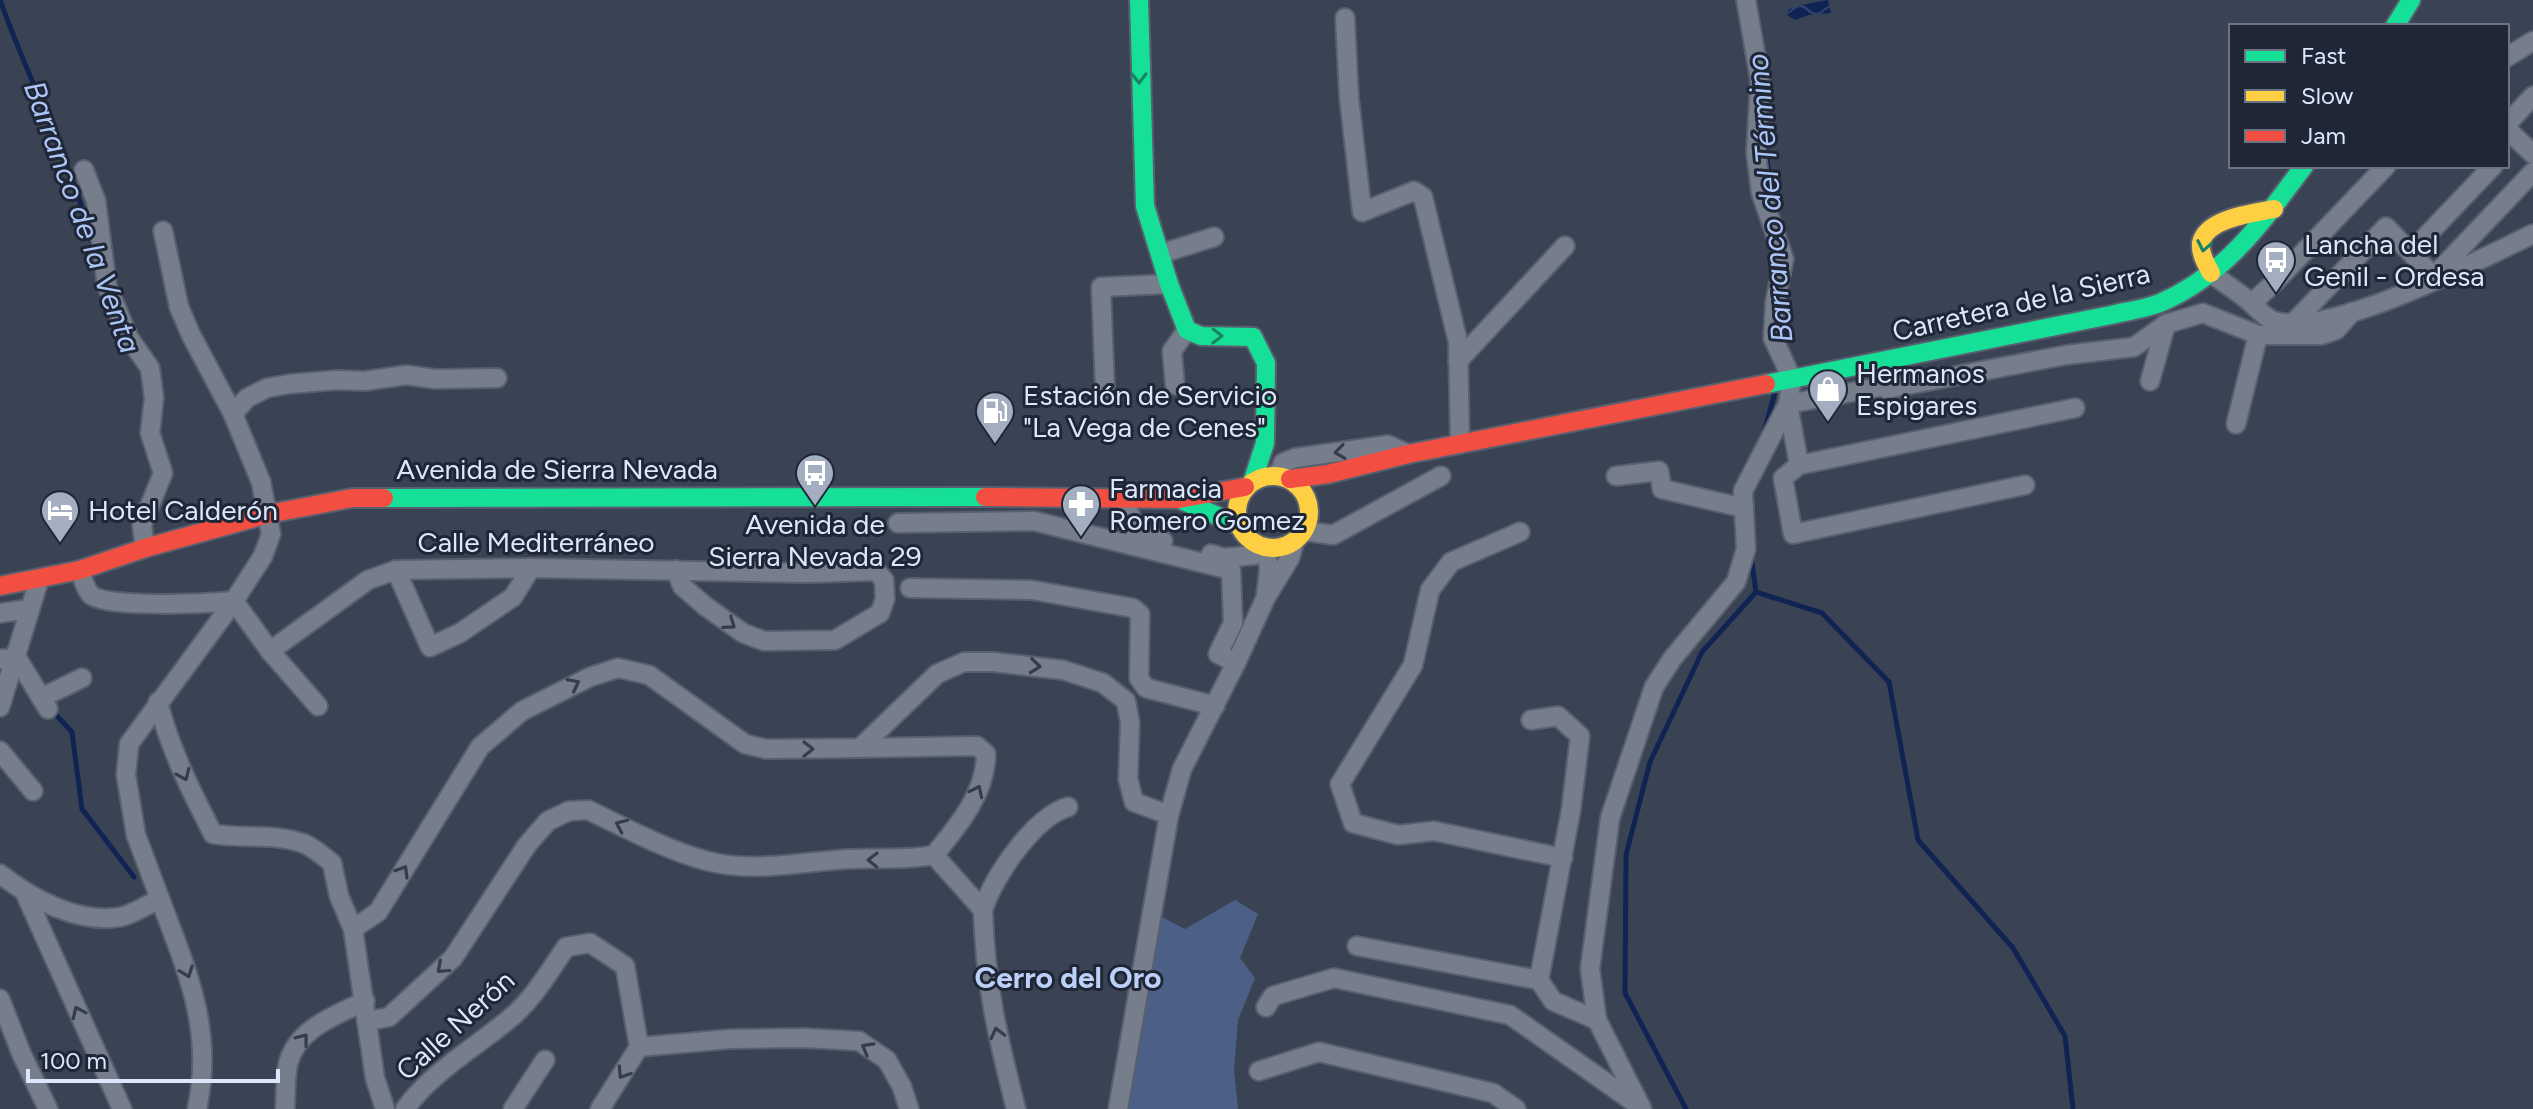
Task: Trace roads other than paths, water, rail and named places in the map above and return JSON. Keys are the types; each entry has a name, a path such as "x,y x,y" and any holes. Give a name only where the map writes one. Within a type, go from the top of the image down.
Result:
{"street":[{"path":"1139,0 1139,99 1145,206 1169,284 1187,330 1201,336 1253,337 1266,363 1265,443 1238,505 1240,526 1248,538 1263,548 1279,549 1299,537 1333,535 1441,476"},
{"path":"1641,1108 1597,1020 1590,969 1610,818 1654,687 1672,659 1736,582 1746,549 1743,491 1788,404 1792,379 1773,338 1775,302 1784,259 1761,193 1756,153 1760,80 1746,0"},
{"path":"2396,24 2411,0"},
{"path":"1345,18 1349,97 1362,212 1414,191 1423,197 1458,342 1460,444"},
{"path":"2509,56 2533,41"},
{"path":"2533,96 2510,136 2533,154"},
{"name":"Carretera de la Sierra","path":"1792,379 2159,303 2211,273 2250,238 2303,168"},
{"path":"2252,303 2384,168"},
{"path":"2411,252 2491,168"},
{"path":"84,170 96,201 107,286 129,338 150,368 154,398 150,433 163,473 142,525 145,548"},
{"path":"2436,277 2533,172"},
{"path":"2274,209 2223,220 2211,226 2200,249 2201,259 2211,273 2252,303 2263,315 2274,321 2293,323 2382,304 2533,234"},
{"path":"2293,323 2386,227 2436,277"},
{"path":"163,231 179,307 233,414 261,482 271,534 263,556 234,601 129,744 126,775 136,835 191,984 203,1038 197,1109"},
{"path":"1160,254 1214,237"},
{"path":"1458,361 1565,246"},
{"path":"1105,389 1101,287 1169,284"},
{"path":"1788,404 2066,355 2134,347 2166,324 2203,313 2258,335 2321,335 2336,330 2352,312"},
{"path":"2150,381 2166,324"},
{"path":"1175,385 1172,351 1187,330"},
{"path":"2236,424 2258,335"},
{"path":"233,414 247,398 267,388 289,384 365,381 406,375 435,379 497,378"},
{"path":"1249,483 1281,476 1371,466 1408,454 1792,379"},
{"path":"1788,404 1799,465"},
{"path":"2025,485 1793,534 1783,478 1799,465 2075,408"},
{"path":"1265,443 1281,476 1305,494 1310,512"},
{"path":"1281,476 1283,463 1295,458 1388,445 1408,454"},
{"path":"1118,1109 1169,815 1182,769 1266,597 1290,558 1310,512 1330,492 1371,466"},
{"path":"1616,476 1659,471 1662,489 1744,508"},
{"name":"Avenida de Sierra Nevada","path":"0,586 80,570 145,548 268,514 352,498 817,496 1179,499 1249,483"},
{"path":"1125,498 1136,534 1224,558 1255,555 1263,548"},
{"name":"Avenida de Sierra Nevada","path":"1179,499 1240,526"},
{"path":"898,523 1034,521 1231,570 1233,623 1218,654 1236,663"},
{"path":"1520,532 1451,562 1430,590 1413,665 1340,784 1353,823 1398,835 1434,831 1563,858"},
{"path":"1263,548 1269,568 1266,597"},
{"path":"270,651 368,580 396,570 430,647 460,633 513,597 531,568"},
{"name":"Calle Mediterráneo","path":"396,570 531,568 676,570 809,573 876,571 884,580 885,599 880,613 835,640 764,641 743,633 705,606 682,586 676,570"},
{"path":"80,570 90,594 102,601 162,604 234,601"},
{"path":"1,701 8,659 39,580"},
{"path":"910,588 1032,590 1133,608 1140,614 1139,678 1146,688 1215,706"},
{"path":"234,601 270,651 318,706"},
{"path":"0,613 30,609"},
{"path":"8,659 44,704 82,678"},
{"path":"860,748 937,674 964,662 1063,670 1103,683 1126,701 1130,723 1128,779 1134,802 1169,815"},
{"path":"353,929 378,912 480,747 522,711 590,677 618,668 649,675 745,744 766,749 977,746 986,754 986,771 963,820 934,855 904,860 851,859 781,866 736,866 706,861 588,810 569,811 548,821 527,845 453,958 389,1017 368,1021"},
{"path":"158,702 166,733 213,834 239,838 280,837 308,845 332,863 339,896 353,929 375,1078 385,1109"},
{"path":"1531,720 1558,716 1580,736 1563,858 1539,980 1553,1001 1597,1020"},
{"path":"0,751 33,791"},
{"path":"1016,1109 992,1014 985,967 983,910 989,892 1037,827 1056,810 1068,807"},
{"path":"934,855 983,910"},
{"path":"0,874 25,893 81,916 121,917 160,899"},
{"path":"25,893 122,1109"},
{"name":"Calle Nerón","path":"405,1109 426,1085 511,1018 535,993 566,947 590,943 625,966 639,1047"},
{"path":"1357,946 1539,980"},
{"path":"1266,1007 1273,996 1334,978 1510,1015 1641,1108"},
{"path":"0,999 48,1109"},
{"path":"285,1109 288,1064 297,1044 312,1028 365,1001"},
{"path":"600,1109 639,1047 730,1039 805,1038 859,1041 887,1060 902,1087 909,1109"},
{"path":"1259,1071 1319,1052 1493,1093 1516,1109"},
{"path":"513,1109 545,1060"}],"water":[{"path":"1828,0 1831,13 1795,20 1787,15 1792,8"}],"waterway":[{"name":"Barranco de la Venta","path":"0,0 75,186 94,250"},
{"name":"Barranco del Término","path":"1765,143 1772,200"},
{"name":"Barranco del Término","path":"1783,302 1785,351"},
{"name":"Barranco del Término","path":"1764,433 1775,392"},
{"name":"Barranco del Término","path":"1686,1109 1625,993 1626,855 1650,762 1702,652 1756,592 1751,556"},
{"path":"1756,592 1822,613 1889,682 1918,840 2013,948 2065,1036 2073,1109"},
{"name":"Barranco de la Venta","path":"57,716 72,732 82,809 134,877"}],"place":[{"name":"Lancha del Genil - Ordesa","path":"2276,294"},
{"name":"Hermanos Espigares","path":"1828,423"},
{"name":"Estación de Servicio \"La Vega de Cenes\"","path":"995,445"},
{"name":"Avenida de Sierra Nevada 29","path":"815,507"},
{"name":"Farmacia Romero Gomez","path":"1081,538"},
{"name":"Hotel Calderón","path":"60,544"}],"district":[{"name":"Cerro del Oro","path":"1068,978"}]}
